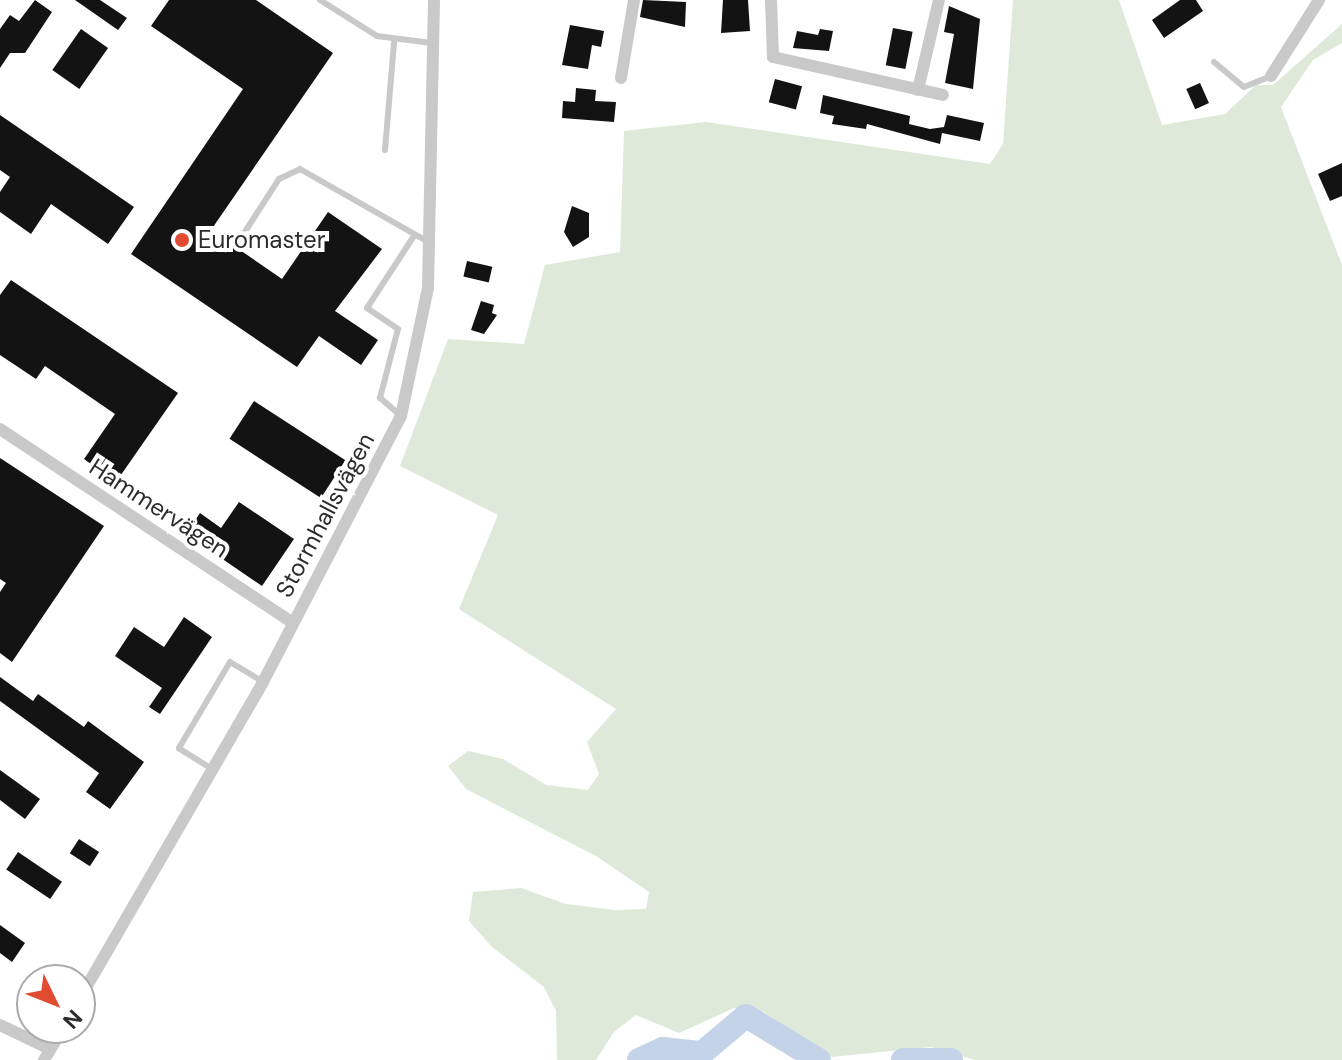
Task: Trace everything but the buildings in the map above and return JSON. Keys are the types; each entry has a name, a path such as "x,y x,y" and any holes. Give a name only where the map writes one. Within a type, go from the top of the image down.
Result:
{"street":[{"name":"Stormhallsvägen","path":"96,970 263,682 401,416 422,338 430,243 434,0"},
{"path":"621,78 634,0"},
{"path":"771,0 773,57 943,95"},
{"path":"918,90 939,0"},
{"path":"1271,76 1319,0"},
{"name":"Hammervägen","path":"0,429 293,623"},
{"path":"0,1025 47,1055"}],"lane":[{"path":"320,0 394,42 433,43"},
{"path":"385,150 394,42"},
{"path":"1214,62 1244,87 1271,76"},
{"path":"239,241 279,179 300,169 430,243"},
{"path":"401,416 380,398 398,329 367,308 414,236"},
{"path":"212,769 179,748 230,662 263,682"}],"green space":[{"path":"1013,0 1119,0 1162,125 1225,114 1256,85 1273,85 1342,24 1342,43 1313,60 1281,107 1342,265 1342,1060 975,1060 931,1047 831,1057 762,1011 734,1008 679,1033 636,1015 614,1032 596,1060 557,1060 556,1011 544,987 492,947 469,921 473,892 521,888 566,904 614,910 646,909 649,892 596,856 466,789 448,766 468,751 503,759 546,785 588,790 599,774 587,742 616,709 459,609 498,515 400,466 448,339 524,344 545,265 620,252 624,131 706,122 990,164 1003,144"}],"waterway":[{"path":"639,1060 663,1049 702,1053 746,1016 819,1060"},
{"path":"903,1060 951,1060"}],"place":[{"name":"Euromaster","path":"182,240"}]}
